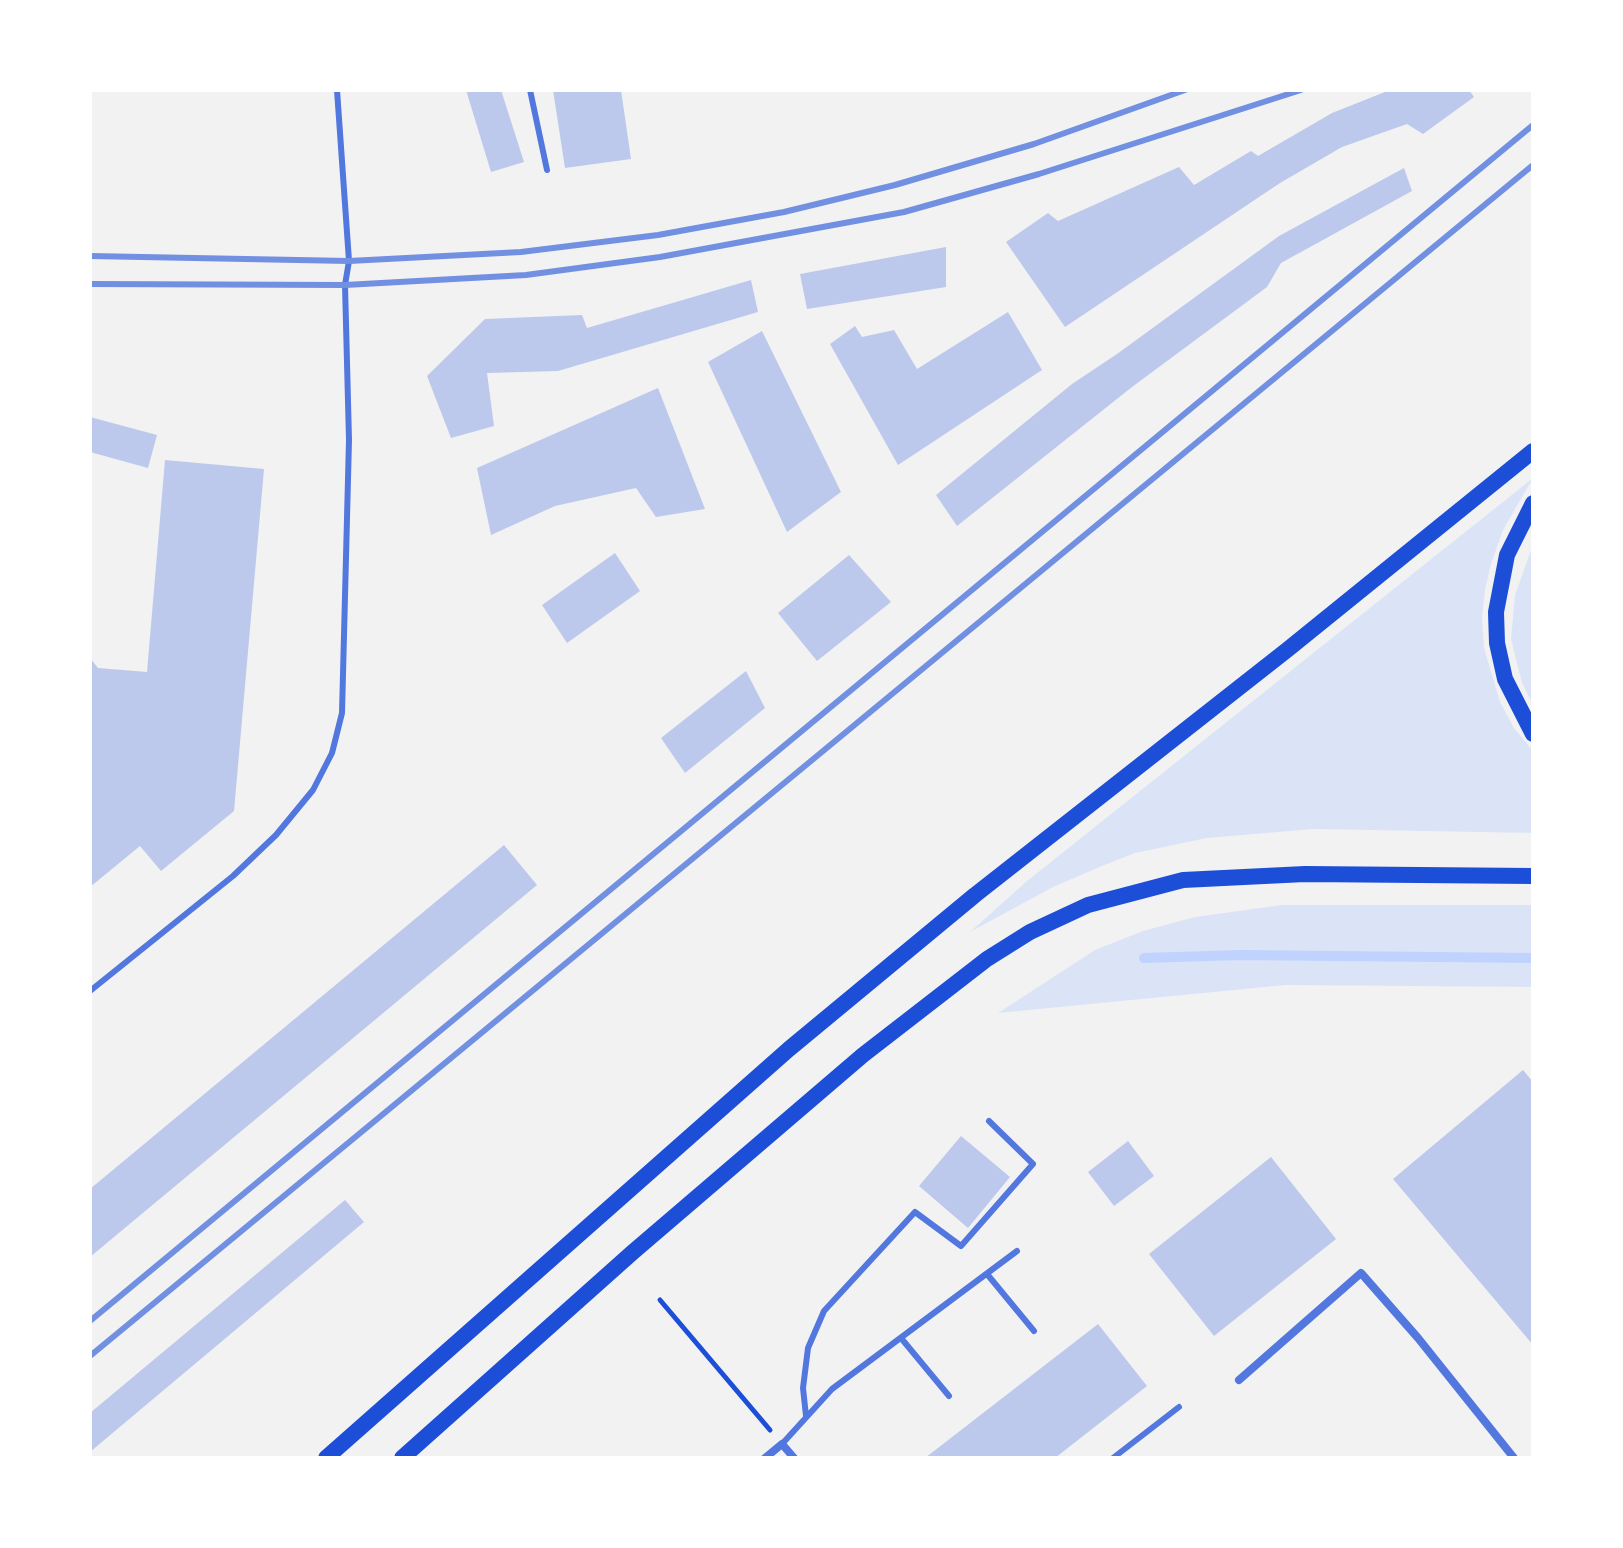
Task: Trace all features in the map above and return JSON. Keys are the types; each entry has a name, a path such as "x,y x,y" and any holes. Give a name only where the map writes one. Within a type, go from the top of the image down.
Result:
{"main road":[{"path":"326,1458 812,1030 975,895 1287,650 1533,451"},
{"path":"1533,503 1507,555 1496,612 1497,643 1505,679 1533,734"},
{"path":"402,1458 633,1252 850,1065 987,959 1030,932 1088,905 1183,880 1305,874 1533,876"}],"street":[{"path":"1239,1380 1361,1273 1418,1338 1514,1458"},
{"path":"765,1458 782,1444 794,1458"}],"lane":[{"path":"90,991 233,876 276,835 313,790 332,753 342,713 349,440 345,285 349,261 337,90"},
{"path":"530,90 547,170"},
{"path":"806,1416 803,1388 808,1348 824,1311 915,1212 961,1246 1033,1164 989,1121"},
{"path":"782,1444 832,1389 1017,1251"},
{"path":"987,1274 1034,1331"},
{"path":"901,1338 949,1396"},
{"path":"1113,1458 1179,1407"}],"path":[{"path":"660,1300 782,1444"}],"shaded area":[{"path":"1533,478 1503,530 1491,564 1482,618 1484,648 1500,702 1514,728 1533,751 1533,833 1314,829 1207,838 1135,853 1102,866 1053,887 970,932 1027,881"},
{"path":"1533,545 1533,705 1522,683 1511,639 1515,595"},
{"path":"1282,905 1533,905 1533,987 1286,985 998,1013 1095,950 1143,931 1195,917"}],"building":[{"path":"466,90 501,90 524,162 491,172"},
{"path":"553,90 621,90 631,159 565,168"},
{"path":"1390,90 1469,90 1474,97 1423,134 1407,124 1342,147 1280,183 1065,327 1006,242 1048,213 1058,221 1179,167 1194,185 1251,151 1258,156 1332,113"},
{"path":"1404,168 1412,191 1281,263 1267,287 1132,387 957,526 936,495 1072,384 1279,236"},
{"path":"946,247 946,287 807,309 800,274"},
{"path":"751,280 758,312 558,371 487,373 494,426 451,438 427,376 485,319 582,315 587,328"},
{"path":"1008,312 1042,370 898,465 830,344 855,326 862,337 894,330 917,369"},
{"path":"762,331 841,492 787,532 708,362"},
{"path":"658,388 705,509 656,517 636,488 555,506 491,535 477,468"},
{"path":"90,417 157,435 148,468 90,452"},
{"path":"165,460 264,469 234,811 161,871 140,846 90,887 90,658 98,668 147,672"},
{"path":"615,553 640,591 567,643 542,605"},
{"path":"849,555 891,602 817,661 778,613"},
{"path":"746,671 765,708 685,773 661,738"},
{"path":"504,845 537,885 90,1257 90,1189"},
{"path":"1523,1070 1533,1082 1533,1345 1393,1179"},
{"path":"961,1136 1010,1177 968,1228 919,1186"},
{"path":"1128,1141 1154,1176 1114,1206 1088,1172"},
{"path":"1271,1157 1336,1239 1214,1336 1149,1254"},
{"path":"345,1200 364,1222 90,1452 90,1413"},
{"path":"1098,1324 1147,1386 1055,1458 925,1458"}],"waterway":[{"path":"1144,958 1240,955 1533,958"}],"railway":[{"path":"90,256 349,261 521,252 658,235 784,212 895,185 1034,144 1185,90"},
{"path":"90,284 345,285 526,275 660,257 904,212 1039,174 1301,90"},
{"path":"90,1321 1533,125"},
{"path":"90,1356 1533,165"}]}
